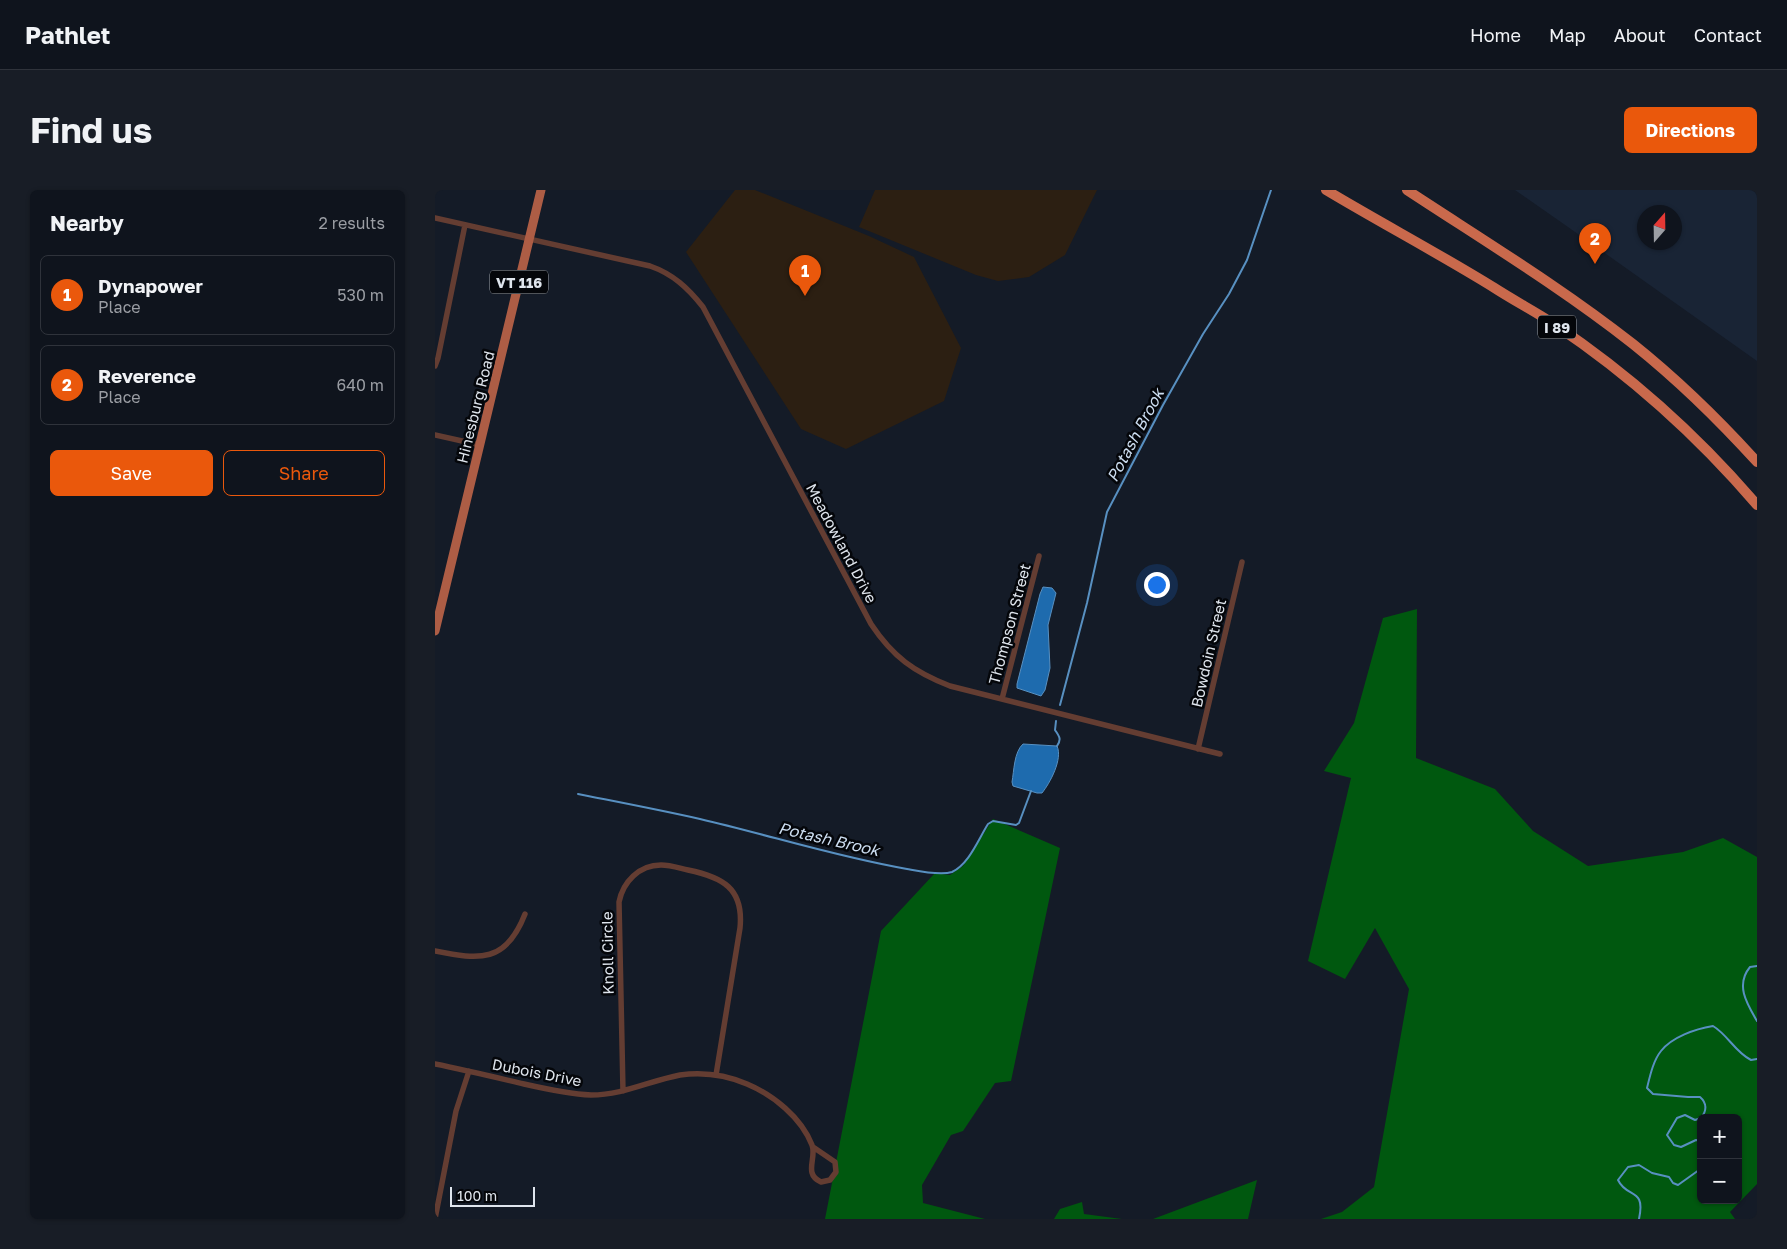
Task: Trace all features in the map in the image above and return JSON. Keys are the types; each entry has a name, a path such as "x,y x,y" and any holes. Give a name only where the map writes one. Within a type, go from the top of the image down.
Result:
{"highway":[{"name":"I 89","path":"1326,190 1483,280 1553,323 1586,347 1647,394 1681,425 1732,476 1757,505"},
{"name":"I 89","path":"1407,190 1613,328 1685,389 1757,462"}],"main road":[{"name":"Hinesburg Road","path":"435,631 541,190"}],"street":[{"name":"Meadowland Drive","path":"435,218 650,266 660,269 681,283 703,307 880,638 902,661 927,677 950,686 1220,754"},
{"path":"435,366 465,225"},
{"path":"435,435 480,445"},
{"name":"Thompson Street","path":"1002,699 1039,556"},
{"name":"Bowdoin Street","path":"1198,749 1242,562"},
{"name":"Knoll Circle","path":"623,1091 619,902 623,888 632,877 643,869 656,865 713,876 731,889 739,906 740,928 715,1075"},
{"path":"435,951 475,957 494,953 514,938 525,914"},
{"name":"Dubois Drive","path":"435,1064 567,1093 599,1094 623,1091 678,1076 695,1074 715,1075 746,1084 771,1098 799,1124 813,1147 835,1162 836,1172 830,1180 821,1182 813,1176 811,1170 813,1147"},
{"path":"435,1219 456,1111 469,1071"}],"shaded area":[{"path":"735,190 755,190 869,236 914,257 961,348 944,401 846,449 801,429 686,252"},
{"path":"875,190 1097,190 1065,255 1029,277 998,281 976,275 859,227"},
{"path":"1515,190 1757,190 1757,361"}],"green space":[{"path":"1417,609 1416,758 1495,789 1533,831 1588,866 1683,852 1723,838 1757,857 1757,1184 1742,1200 1742,1114 1697,1114 1697,1204 1738,1204 1730,1212 1735,1219 1321,1219 1342,1212 1374,1187 1409,989 1375,928 1345,979 1308,961 1351,778 1324,771 1354,723 1383,618"},
{"path":"993,819 1060,848 1011,1081 995,1083 963,1131 951,1135 922,1185 923,1203 985,1219 825,1219 881,931 935,873 950,875 963,866"},
{"path":"1257,1180 1248,1219 1153,1219"},
{"path":"1082,1202 1084,1214 1122,1219 1054,1219 1060,1209"}],"water":[{"path":"1043,587 1052,588 1056,593 1048,625 1050,668 1045,690 1041,696 1017,688 1017,684"},
{"path":"1023,744 1057,746 1057,764 1049,783 1042,793 1013,786 1016,757"}],"waterway":[{"name":"Potash Brook","path":"1060,705 1087,603 1107,512 1163,405 1247,260 1271,190"},
{"name":"Potash Brook","path":"1056,721 1055,730 1060,739 1057,746"},
{"name":"Potash Brook","path":"578,794 700,819 881,864 941,874 952,872 963,863 973,851 988,824 993,821 1016,825 1019,823 1031,791"},
{"path":"1757,966 1750,967 1743,981 1746,1001 1757,1021"},
{"path":"1703,1114 1704,1102 1700,1097 1653,1094 1647,1088 1652,1069 1661,1051 1684,1034 1713,1026 1745,1057 1751,1060 1757,1059"},
{"path":"1697,1119 1685,1115 1677,1118 1667,1135 1674,1145 1681,1147 1697,1140"},
{"path":"1639,1219 1640,1202 1638,1198 1626,1190 1618,1180 1628,1167 1639,1165 1652,1173 1669,1177 1673,1183 1678,1185 1697,1171"}],"place":[{"name":"Reverence","path":"1595,264"},
{"name":"Dynapower","path":"805,296"}]}
